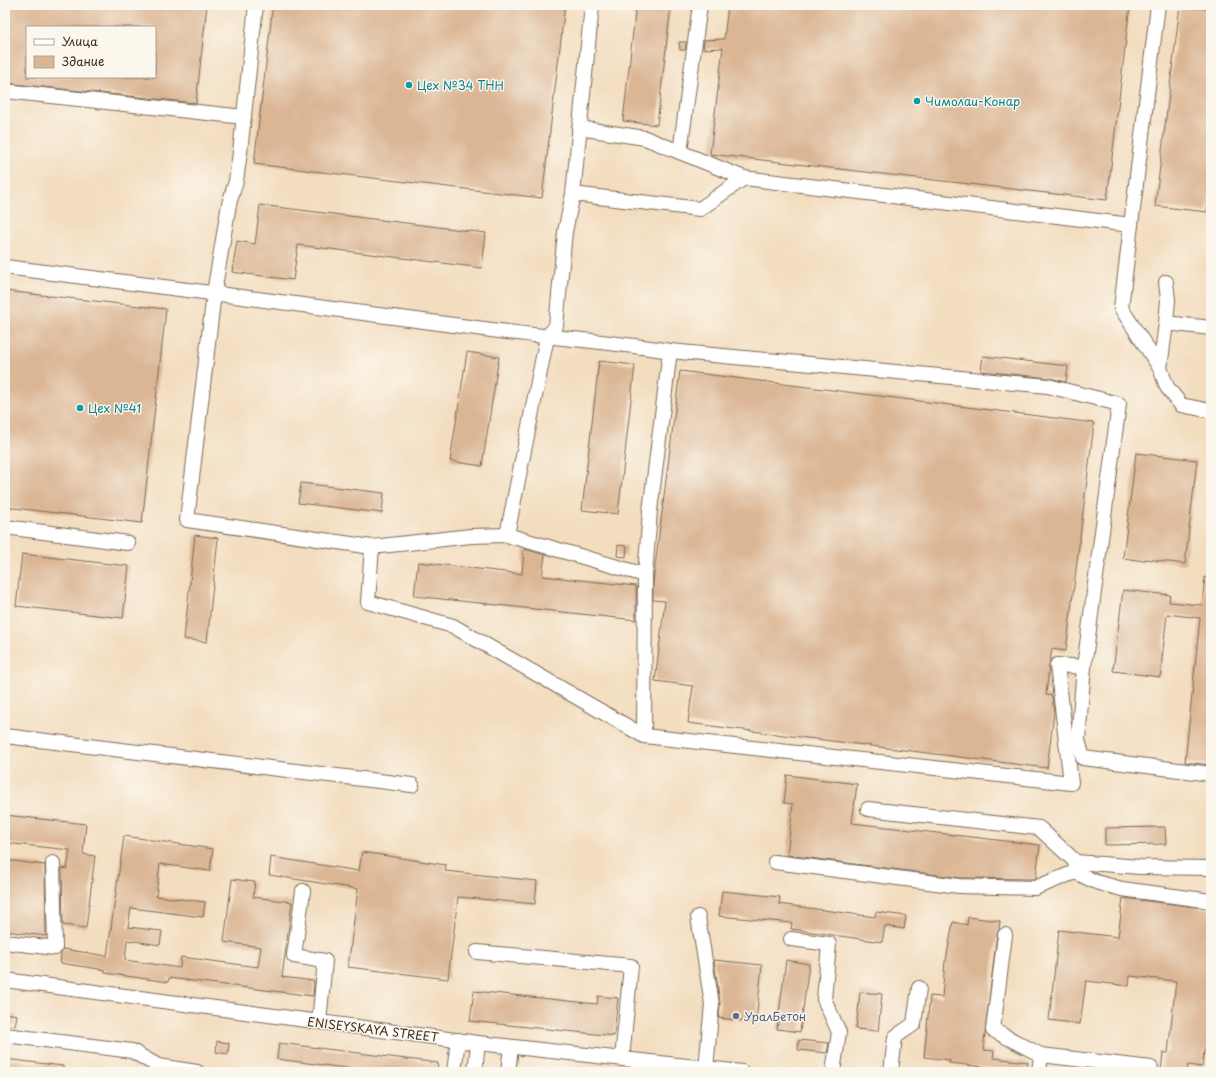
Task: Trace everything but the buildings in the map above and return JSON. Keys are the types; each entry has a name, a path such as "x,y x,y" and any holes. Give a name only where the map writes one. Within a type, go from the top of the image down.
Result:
{"street":[{"path":"256,5 236,181 229,204 214,293 187,520 372,547 471,536 507,535 645,575"},
{"path":"507,535 547,337 556,326 565,232 572,194 592,5"},
{"path":"680,152 700,5"},
{"path":"1158,5 1121,308 1160,368 1167,387 1181,405 1211,411"},
{"path":"5,91 244,117"},
{"path":"579,128 645,138 744,178 1131,225"},
{"path":"572,194 700,209 744,178"},
{"path":"5,267 547,337 670,351 1048,386 1119,404 1084,667 1078,740 1083,758 1211,774"},
{"path":"1160,368 1168,300 1166,282"},
{"path":"1166,323 1211,328"},
{"path":"644,736 645,575 650,511 670,351"},
{"path":"5,527 128,543"},
{"path":"372,547 368,602 453,626 644,736 1071,783 1057,665 1084,667"},
{"path":"5,736 412,785"},
{"path":"868,809 1039,828 1076,867 1096,882 1122,889 1211,901"},
{"path":"775,862 959,886 1035,888 1076,867 1211,868"},
{"path":"5,942 55,948 53,863"},
{"path":"303,891 294,956 325,961 319,1022"},
{"path":"698,917 712,1004 706,1068"},
{"path":"1005,935 993,1030 1040,1054 1151,1068"},
{"path":"792,939 829,944 824,1000 839,1032 833,1072"},
{"path":"477,952 631,966 622,1059"},
{"name":"ENISEYSKAYA STREET","path":"5,980 478,1043 622,1059 673,1068 706,1068 738,1072"},
{"path":"890,1072 895,1036 914,1024 919,988"},
{"path":"5,1035 132,1051 158,1069 197,1072"},
{"path":"454,1072 458,1040"},
{"path":"475,1072 478,1043"},
{"path":"508,1072 511,1047"},
{"path":"1039,1072 1040,1054"}],"place":[{"name":"Цех №34 ТНН","path":"409,85"},
{"name":"Чимолаи-Конар","path":"917,101"},
{"name":"Цех №41","path":"80,408"},
{"name":"УралБетон","path":"736,1016"}]}
